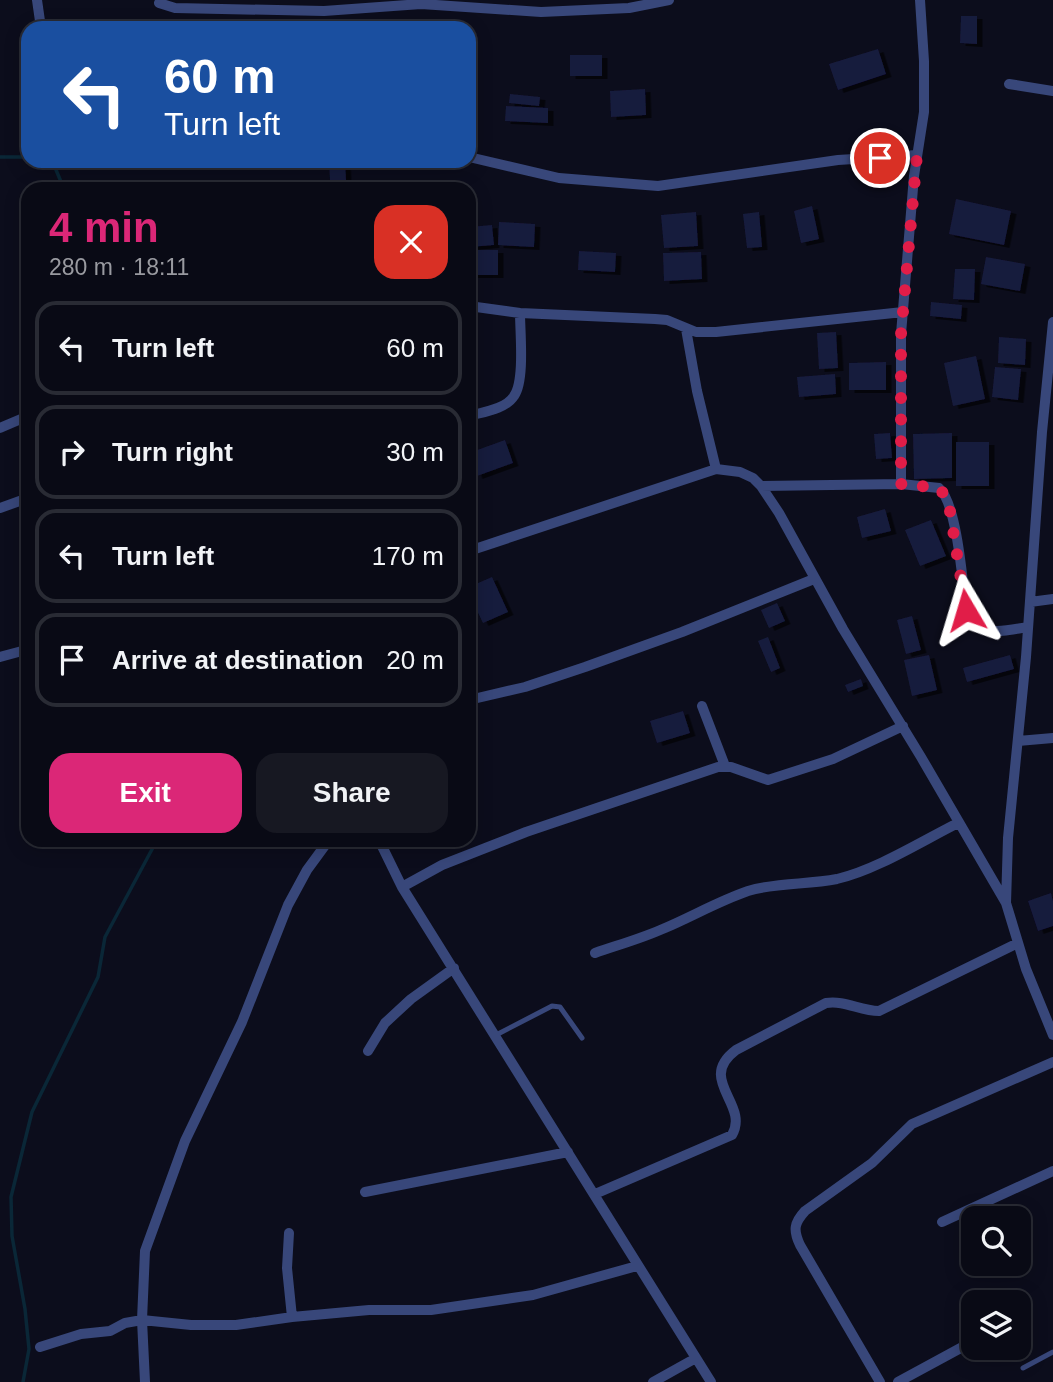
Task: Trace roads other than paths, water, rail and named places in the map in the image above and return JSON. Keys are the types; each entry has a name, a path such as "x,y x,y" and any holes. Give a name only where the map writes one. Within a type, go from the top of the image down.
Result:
{"street":[{"path":"37,0 40,21"},
{"path":"159,4 175,8 324,11 422,4 541,12 629,8 669,0"},
{"path":"901,484 899,389 903,312 917,155 924,112 920,0"},
{"path":"1009,84 1053,90"},
{"path":"476,159 559,178 658,186 838,160 917,155"},
{"path":"476,307 520,313 655,318 667,320 686,329 716,332 903,312"},
{"path":"476,414 503,405 514,397 519,383 520,313"},
{"path":"1006,903 1008,838 1053,322"},
{"path":"686,329 697,391 716,469"},
{"path":"0,428 21,419"},
{"path":"476,549 716,469 740,472 752,478 761,486 779,513 814,579 1006,903 1026,969 1053,1035"},
{"path":"761,486 901,484 939,488 948,499 966,610 971,619 978,628 986,630 1000,631 1028,626"},
{"path":"0,508 21,500"},
{"path":"476,698 525,687 585,667 814,579"},
{"path":"1030,603 1053,599"},
{"path":"0,657 21,651"},
{"path":"702,706 725,766"},
{"path":"402,887 442,865 514,836 725,766 768,780 833,759 903,726"},
{"path":"1018,741 1053,738"},
{"path":"595,953 664,929 708,906 749,891 776,884 806,884 856,873 958,823"},
{"path":"145,1382 142,1320 145,1251 185,1141 242,1023 288,905 307,870 324,847"},
{"path":"382,847 402,887 711,1382"},
{"path":"595,1195 732,1135 737,1126 736,1116 722,1085 720,1069 724,1059 736,1050 826,1003 844,1003 865,1011 879,1011 1018,943"},
{"path":"369,1051 385,1023 411,999 454,968"},
{"path":"880,1382 800,1245 794,1232 797,1220 805,1211 872,1163 912,1124 1053,1062"},
{"path":"365,1192 568,1153"},
{"path":"942,1222 1053,1171"},
{"path":"289,1233 286,1268 292,1317"},
{"path":"40,1347 81,1334 110,1331 125,1323 142,1320 191,1325 236,1325 369,1310 431,1310 533,1295 637,1266"},
{"path":"898,1382 961,1348"},
{"path":"653,1382 696,1358"}],"lane":[{"path":"496,1035 556,1005 582,1038"},
{"path":"1023,1368 1053,1352"}],"waterway":[{"path":"0,157 21,157"},
{"path":"55,168 61,182"},
{"path":"23,1382 29,1349 12,1236 11,1197 32,1112 98,977 105,937 153,847"}]}
